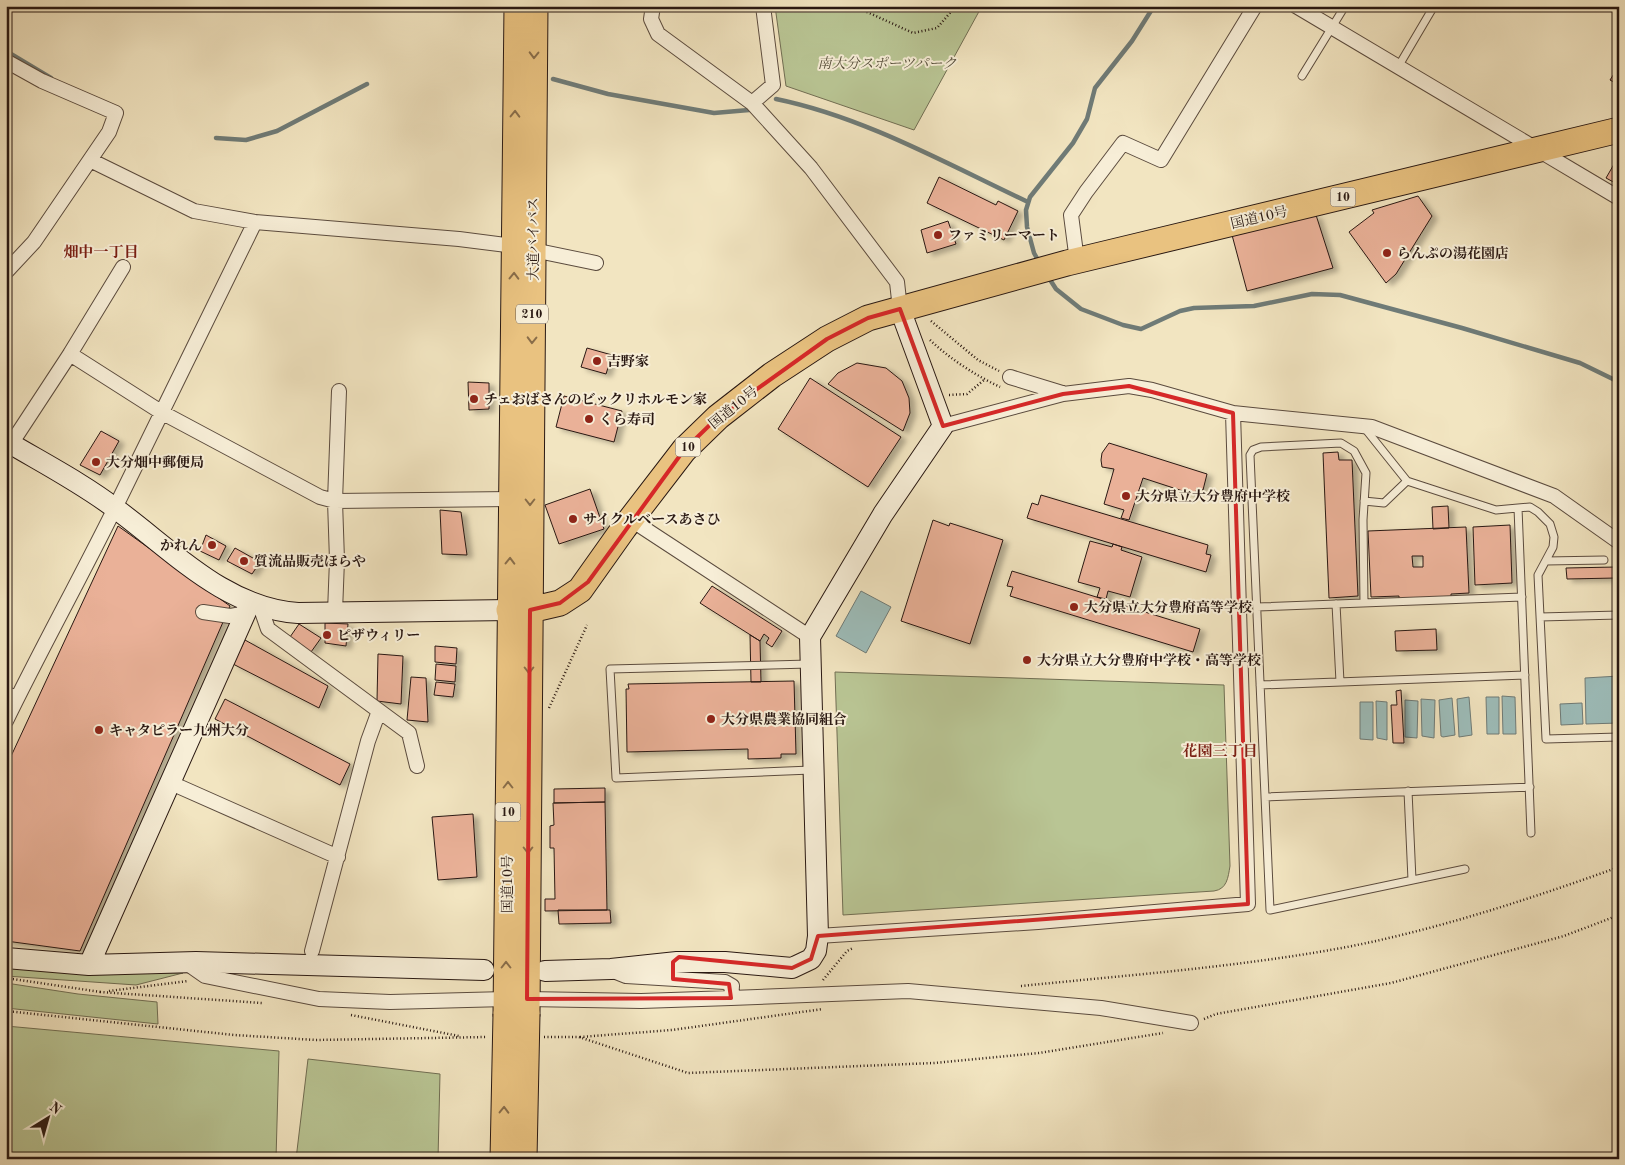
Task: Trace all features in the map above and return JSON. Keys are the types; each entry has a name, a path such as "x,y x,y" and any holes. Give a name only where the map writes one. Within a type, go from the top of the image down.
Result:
{"highway":[{"name":"大道バイパス","path":"517,6 523,248 523,614"},
{"name":"大道バイパス","path":"523,614 511,498 535,6"},
{"name":"国道10号","path":"523,614 560,603 580,590 624,528 684,450 718,418 772,375 827,339 868,318 1072,262 1619,130"},
{"name":"国道10号","path":"523,614 566,612 582,601 597,585 639,524 694,460 728,428 827,352 900,309"},
{"name":"国道10号","path":"503,1159 516,1007 523,614"},
{"name":"国道10号","path":"516,1007 524,1159"}],"street":[{"path":"653,6 651,19 658,34 752,103 811,168 897,282 900,309 943,426"},
{"path":"752,103 773,85 763,6"},
{"path":"1072,262 1071,215 1086,192 1123,143 1161,160 1255,6"},
{"path":"1296,6 1619,198"},
{"path":"6,61 50,85 116,113 109,132 34,242 6,272"},
{"path":"90,160 194,211 255,222 459,239 523,248 596,263"},
{"path":"6,720 13,692 115,508 160,412 197,343 255,222"},
{"path":"123,267 70,354 8,445 115,508 214,584 252,607 285,612 523,614"},
{"path":"70,354 160,412 320,497 335,501 511,498"},
{"path":"1006,382 1063,394"},
{"path":"545,971 611,969 677,962 725,962 792,968 811,959 816,951 818,936 810,637 883,514 943,426 1063,394 1129,386 1152,390 1233,413 1372,427 1554,496 1619,542"},
{"path":"335,612 337,560 335,501 339,391"},
{"path":"818,936 1038,922 1248,904 1233,413"},
{"path":"639,524 810,637"},
{"path":"203,612 230,616 252,607"},
{"path":"252,607 268,629 409,733 417,766"},
{"path":"89,966 170,783 252,607"},
{"path":"312,951 368,741 379,711"},
{"path":"170,783 338,857"},
{"path":"6,958 89,966 185,962 484,970"},
{"path":"185,962 205,976 286,994 319,998 516,1007 908,991 1101,1008 1191,1023"},
{"path":"611,969 626,976 725,982 732,986 731,998"}],"lane":[{"path":"1302,76 1345,6"},
{"path":"1398,67 1434,6"},
{"path":"1362,426 1407,481 1496,510 1530,507 1550,524 1554,537 1553,547 1538,575 1546,739 1619,737"},
{"path":"1364,603 1364,501 1366,473 1360,458 1345,444 1261,447 1254,450 1250,455 1270,910 1466,869"},
{"path":"1364,501 1384,503 1407,481"},
{"path":"1518,508 1532,833"},
{"path":"1546,561 1604,560"},
{"path":"1257,607 1522,597"},
{"path":"1336,604 1340,682"},
{"path":"1540,617 1619,615"},
{"path":"811,664 610,669 616,778 814,770"},
{"path":"1260,685 1525,675"},
{"path":"1265,797 1530,787"},
{"path":"1408,791 1412,880"}],"path":[{"path":"854,6 913,33 937,28 956,6"},
{"path":"928,318 1006,382"},
{"path":"927,337 948,355 984,380 1006,382"},
{"path":"946,395 962,396 973,391 984,380"},
{"path":"547,713 587,625"},
{"path":"1017,986 1256,962 1348,946 1484,912 1619,867"},
{"path":"815,981 824,980 846,951 855,947"},
{"path":"100,992 185,982 205,976"},
{"path":"6,978 100,992 271,1003"},
{"path":"541,1037 579,1037 672,1030 826,1009 830,995"},
{"path":"6,1011 158,1028 316,1040 493,1037"},
{"path":"349,1015 465,1038"},
{"path":"579,1037 688,1073"}],"highlighted area":[{"path":"900,309 943,426 1063,394 1129,386 1233,413 1248,904 818,936 811,959 792,968 679,957 673,962 673,979 729,984 731,998 527,999 529,621 530,610 560,603 588,582 684,450 718,417 827,339 868,318"}],"green space":[{"name":"南大分スポーツパーク","path":"775,6 982,6 914,130 786,86"},
{"path":"835,672 1224,685 1230,866 1226,882 1222,888 1214,891 843,915"},
{"path":"6,960 89,972 183,973 136,985 6,976"},
{"path":"6,983 78,994 157,1002 158,1024 6,1008"},
{"path":"6,1026 279,1051 276,1159 6,1159"},
{"path":"308,1059 440,1074 438,1159 296,1159"}],"water":[{"path":"861,591 891,607 866,653 836,636"},
{"path":"1619,676 1619,723 1586,724 1585,678"},
{"path":"1502,696 1515,697 1516,734 1503,734"},
{"path":"1469,697 1472,735 1459,737 1457,699"},
{"path":"1486,697 1499,697 1499,734 1487,734"},
{"path":"1452,698 1455,735 1443,737 1441,736 1439,700"},
{"path":"1421,699 1435,700 1434,738 1422,736"},
{"path":"1405,700 1418,701 1417,738 1405,737"},
{"path":"1376,701 1387,702 1387,740 1377,738"},
{"path":"1360,702 1373,702 1373,740 1360,739"},
{"path":"1582,703 1583,724 1561,725 1560,704"}],"building":[{"path":"1619,66 1619,85 1610,80"},
{"path":"1617,159 1619,160 1619,185 1606,178"},
{"path":"939,177 996,205 998,201 1018,211 1004,240 927,203"},
{"name":"らんぷの湯花園店","path":"1418,196 1432,216 1396,274 1386,283 1349,232 1374,213 1372,210"},
{"path":"1316,215 1333,268 1247,291 1232,235"},
{"name":"ファミリーマート","path":"948,221 956,244 927,253 921,230"},
{"name":"吉野家","path":"587,348 612,355 606,374 581,367"},
{"path":"857,363 886,368 902,381 909,398 910,413 903,431 828,384 838,373"},
{"path":"810,378 901,437 868,487 778,429"},
{"path":"468,382 489,383 489,409 469,410"},
{"name":"くら寿司","path":"564,396 622,411 614,442 556,427"},
{"path":"101,431 119,441 100,475 80,465"},
{"path":"1109,443 1207,474 1203,490 1197,488 1195,495 1143,478 1129,520 1121,518 1124,510 1104,504 1114,469 1102,467 1102,453"},
{"path":"1338,452 1339,460 1352,460 1358,596 1329,598 1323,453"},
{"path":"590,489 604,529 559,544 545,505"},
{"path":"1041,495 1208,545 1206,554 1211,555 1206,572 1027,518 1032,503 1038,505"},
{"path":"1448,506 1449,528 1433,529 1432,507"},
{"path":"440,510 461,512 467,555 442,554"},
{"path":"933,520 949,526 950,523 1003,540 970,644 901,621"},
{"path":"1510,525 1512,583 1475,585 1473,527"},
{"path":"118,526 230,606 80,951 6,941 6,767"},
{"path":"1466,527 1469,593 1451,594 1451,598 1399,600 1399,596 1371,597 1368,531","holes":["1412,556 1423,556 1423,567 1413,567"]},
{"path":"206,535 226,546 219,560 200,551"},
{"path":"1090,541 1112,547 1113,544 1122,547 1121,550 1142,557 1130,597 1108,591 1106,599 1097,597 1100,588 1078,582"},
{"path":"235,548 260,562 252,574 227,561"},
{"path":"1616,567 1616,578 1567,579 1566,568"},
{"path":"1012,571 1200,629 1193,652 1010,596 1013,587 1007,586"},
{"path":"712,586 782,631 772,647 766,643 769,638 764,634 760,641 700,603"},
{"path":"325,623 348,624 346,646 325,643"},
{"path":"299,624 321,638 311,652 290,637"},
{"path":"1436,629 1437,650 1396,651 1395,631"},
{"path":"750,635 760,641 761,682 751,682"},
{"path":"245,640 328,686 319,708 233,664"},
{"path":"435,646 457,648 456,664 435,662"},
{"path":"378,654 403,656 401,704 377,701"},
{"path":"436,664 456,666 455,682 435,680"},
{"path":"411,677 426,678 428,722 407,720"},
{"name":"大分県農業協同組合","path":"794,681 796,754 781,754 781,758 748,759 748,749 627,752 626,689 629,689 628,684"},
{"path":"436,682 455,684 453,697 434,695"},
{"path":"1401,690 1404,743 1393,743 1391,705 1397,705 1396,691"},
{"path":"225,699 350,764 340,785 215,719"},
{"path":"605,788 605,802 554,803 554,789"},
{"path":"605,802 607,910 545,911 545,899 555,899 554,848 550,848 550,826 554,825 553,803"},
{"path":"473,814 477,877 438,880 432,817"},
{"path":"558,910 610,910 611,923 559,924"}],"waterway":[{"path":"1039,262 1034,253 1027,227 1026,210 1030,197 1073,143 1087,119 1095,88 1132,41 1154,6"},
{"path":"6,51 51,78"},
{"path":"553,79 608,94 714,113 749,110"},
{"path":"216,138 246,140 277,131 367,84"},
{"path":"776,99 809,107 873,129 936,157 1028,202"},
{"path":"1047,275 1056,289 1081,309 1123,325 1141,329 1180,311 1194,308 1254,306 1312,294 1340,295 1462,328 1580,363 1619,382"}],"place":[{"name":"ファミリーマート","path":"938,235"},
{"name":"らんぷの湯花園店","path":"1387,253"},
{"name":"吉野家","path":"597,361"},
{"name":"チェおばさんのビックリホルモン家","path":"474,399"},
{"name":"くら寿司","path":"589,419"},
{"name":"大分畑中郵便局","path":"96,462"},
{"name":"大分県立大分豊府中学校","path":"1126,496"},
{"name":"サイクルベースあさひ","path":"573,519"},
{"name":"かれん","path":"212,545"},
{"name":"質流品販売ほらや","path":"244,561"},
{"name":"大分県立大分豊府高等学校","path":"1074,607"},
{"name":"ピザウィリー","path":"327,635"},
{"name":"大分県立大分豊府中学校・高等学校","path":"1027,660"},
{"name":"大分県農業協同組合","path":"711,719"},
{"name":"キャタピラー九州大分","path":"99,730"}],"district":[{"name":"畑中一丁目","path":"101,252"},
{"name":"花園三丁目","path":"1220,751"}]}
